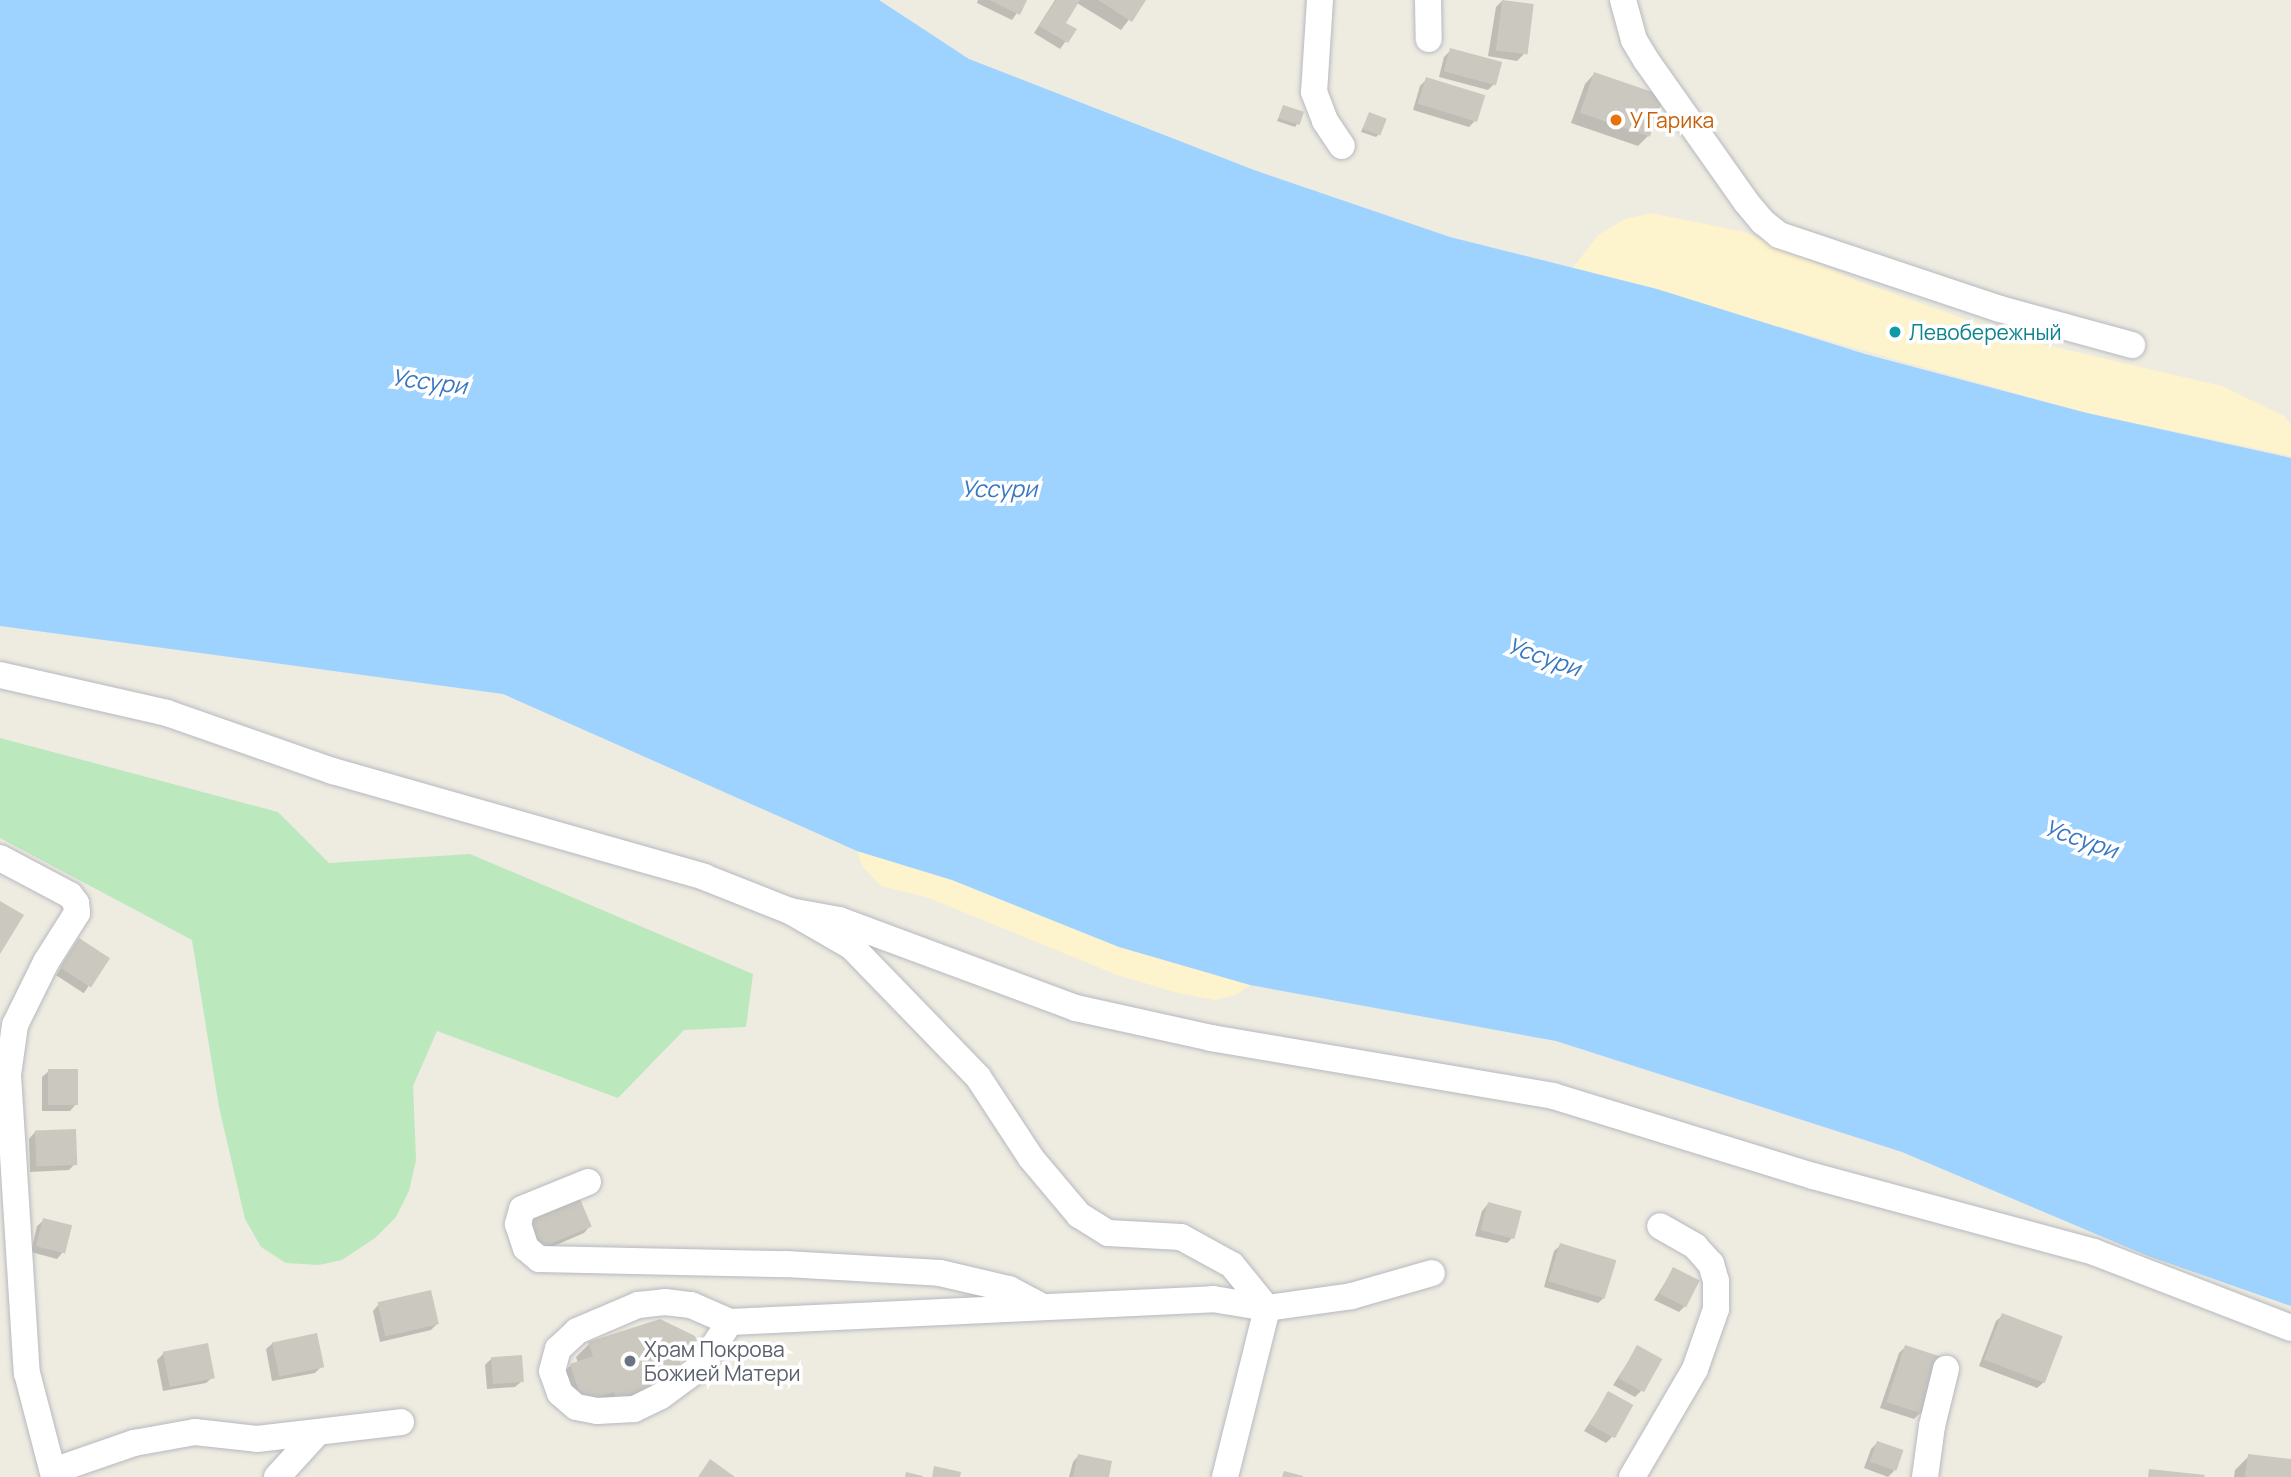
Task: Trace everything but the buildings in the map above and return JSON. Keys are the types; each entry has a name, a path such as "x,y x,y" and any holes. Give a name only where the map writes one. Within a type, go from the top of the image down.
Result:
{"lane":[{"path":"1321,0 1314,92 1325,121 1342,145"},
{"path":"1428,0 1429,39"},
{"path":"1623,0 1634,40 1646,60 1746,202 1779,235 2000,309 2132,345"},
{"path":"0,675 167,713 333,771 704,877 790,911 852,947 978,1077 1031,1158 1079,1215 1108,1233 1181,1237 1232,1265 1267,1308"},
{"path":"0,859 70,895 76,904 77,913 24,1004 10,1047 8,1075 18,1196 10,1295 29,1382 54,1474 134,1443 195,1432 257,1439 401,1422"},
{"path":"790,911 839,920 1076,1008 1211,1038 1553,1097 1813,1176 2094,1252 2291,1328"},
{"path":"588,1182 522,1209 518,1224 526,1248 539,1259 786,1264 940,1273 1009,1289 1043,1307"},
{"path":"1632,1477 1695,1369 1716,1309 1716,1280 1711,1264 1695,1246 1660,1226"},
{"path":"730,1322 699,1368 661,1396 634,1409 597,1411 576,1407 560,1392 552,1371 558,1349 577,1331 638,1305 665,1301 691,1305 730,1322 1213,1299 1267,1308 1352,1296 1432,1273"},
{"path":"1225,1477 1267,1308"},
{"path":"1925,1477 1932,1426 1946,1369"},
{"path":"277,1477 318,1432"}],"green space":[{"path":"0,738 278,812 329,863 470,854 753,974 746,1027 684,1030 618,1098 437,1031 413,1086 416,1160 409,1191 396,1217 375,1238 342,1260 319,1265 286,1263 261,1247 245,1219 219,1107 192,940 0,838"}],"sand":[{"name":"Левобережный","path":"1651,213 1745,232 1858,281 2024,340 2222,386 2284,416 2291,424 2291,456 2087,413 1572,269 1598,235 1625,219"},
{"path":"857,851 952,880 1119,947 1250,985 1236,995 1215,1000 1178,993 1117,975 929,898 881,886 862,866"}],"water":[{"name":"Уссури","path":"0,0 879,0 969,59 1254,170 1450,237 1657,289 1865,354 2087,413 2291,458 2291,1306 2148,1256 1902,1152 1556,1041 1250,985 1119,947 952,880 857,851 503,694 0,626"}],"place":[{"name":"У Гарика","path":"1616,120"},
{"name":"Левобережный","path":"1895,332"},
{"name":"Храм Покрова Божией Матери","path":"630,1361"}]}
